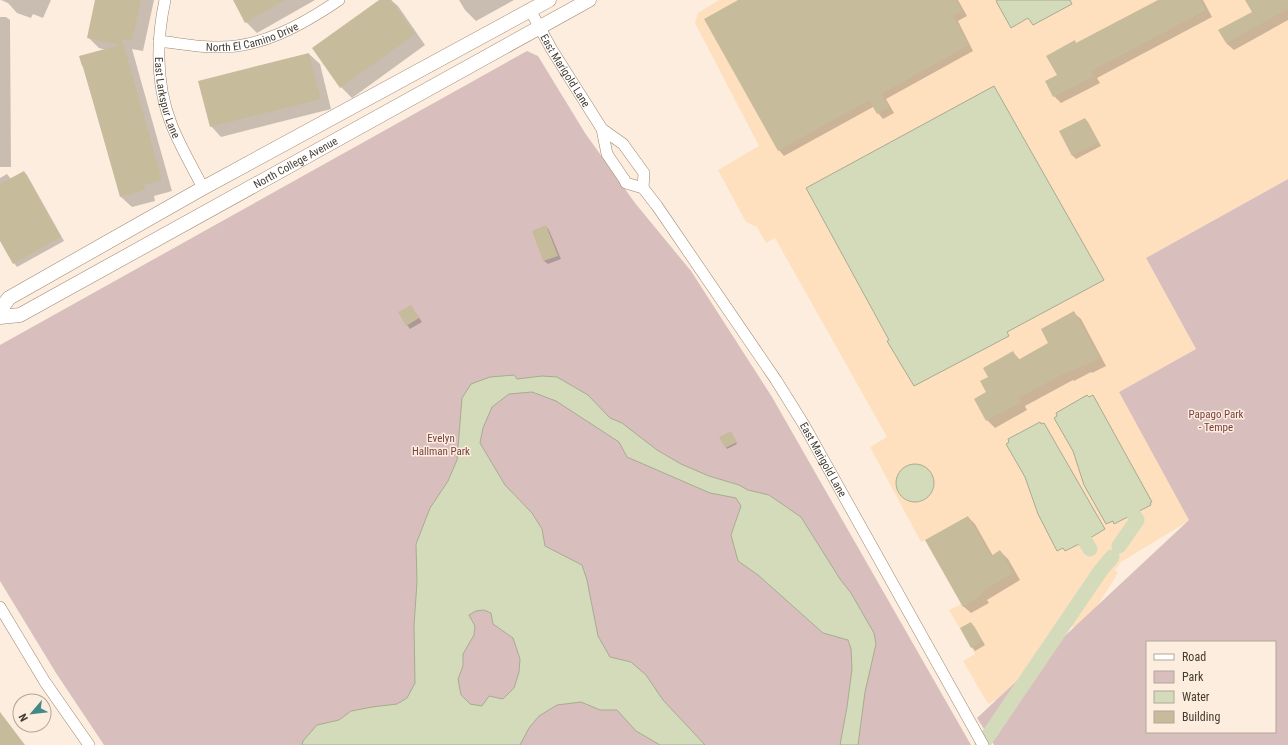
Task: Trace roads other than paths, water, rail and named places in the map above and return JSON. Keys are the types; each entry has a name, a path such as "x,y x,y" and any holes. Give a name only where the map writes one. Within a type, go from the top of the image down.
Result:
{"street":[{"name":"East Larkspur Lane","path":"165,0 158,41 158,62 165,103 172,125 182,148 204,188"},
{"name":"North El Camino Drive","path":"158,41 215,47 247,44 276,36 322,11 338,0"},
{"name":"North College Avenue","path":"0,310 9,298 204,188 549,0"},
{"name":"North College Avenue","path":"0,317 20,315 589,0"},
{"name":"East Marigold Lane","path":"530,10 552,50 602,129 607,154 626,183 643,188 684,245 767,367 804,426 983,745"},
{"name":"East Marigold Lane","path":"602,129 623,144 644,173 643,188"},
{"path":"0,607 45,682 89,745"}],"water":[{"path":"1070,0 1072,4 1033,25 1028,18 1011,28 996,1"},
{"path":"994,86 1104,280 1007,332 1009,336 914,386 887,341 889,340 806,188"},
{"path":"514,375 517,379 542,376 557,377 588,395 610,418 622,423 657,450 681,464 709,476 739,485 748,490 769,495 801,517 840,579 851,593 874,633 876,644 865,692 858,745 840,745 852,669 851,649 848,640 823,633 758,575 738,561 731,535 741,506 736,498 710,493 627,457 619,442 556,401 532,392 509,394 492,407 483,428 480,443 505,485 532,513 542,529 545,546 582,565 587,580 598,636 610,657 631,662 646,675 663,700 705,745 660,745 636,731 617,710 600,710 581,702 557,705 539,716 529,728 520,745 302,745 303,741 317,725 339,720 351,711 397,704 407,698 415,683 414,625 417,582 416,544 430,508 448,481 457,460 462,398 471,384 490,377","holes":["484,610 491,613 493,624 513,638 520,659 519,672 514,688 503,699 489,696 482,706 470,704 461,695 458,679 463,666 463,654 474,635 475,626 469,615 476,611"]},
{"path":"1087,395 1089,397 1093,395 1152,502 1150,503 1151,505 1114,524 1113,521 1106,524 1084,485 1073,451 1054,418 1057,416 1056,413"},
{"path":"1040,422 1041,424 1044,423 1105,529 1065,551 1063,548 1057,551 1038,514 1025,477 1006,444 1009,442 1008,439"},
{"path":"915,464 928,470 934,483 928,496 915,502 902,496 896,483 902,470"}],"waterway":[{"path":"1119,546 1137,520 1134,515"},
{"path":"1085,541 1090,549"},
{"path":"982,745 1101,570 1112,557"}],"park label":[{"name":"Papago Park - Tempe","path":"1216,420"},
{"name":"Evelyn Hallman Park","path":"441,444"}]}
